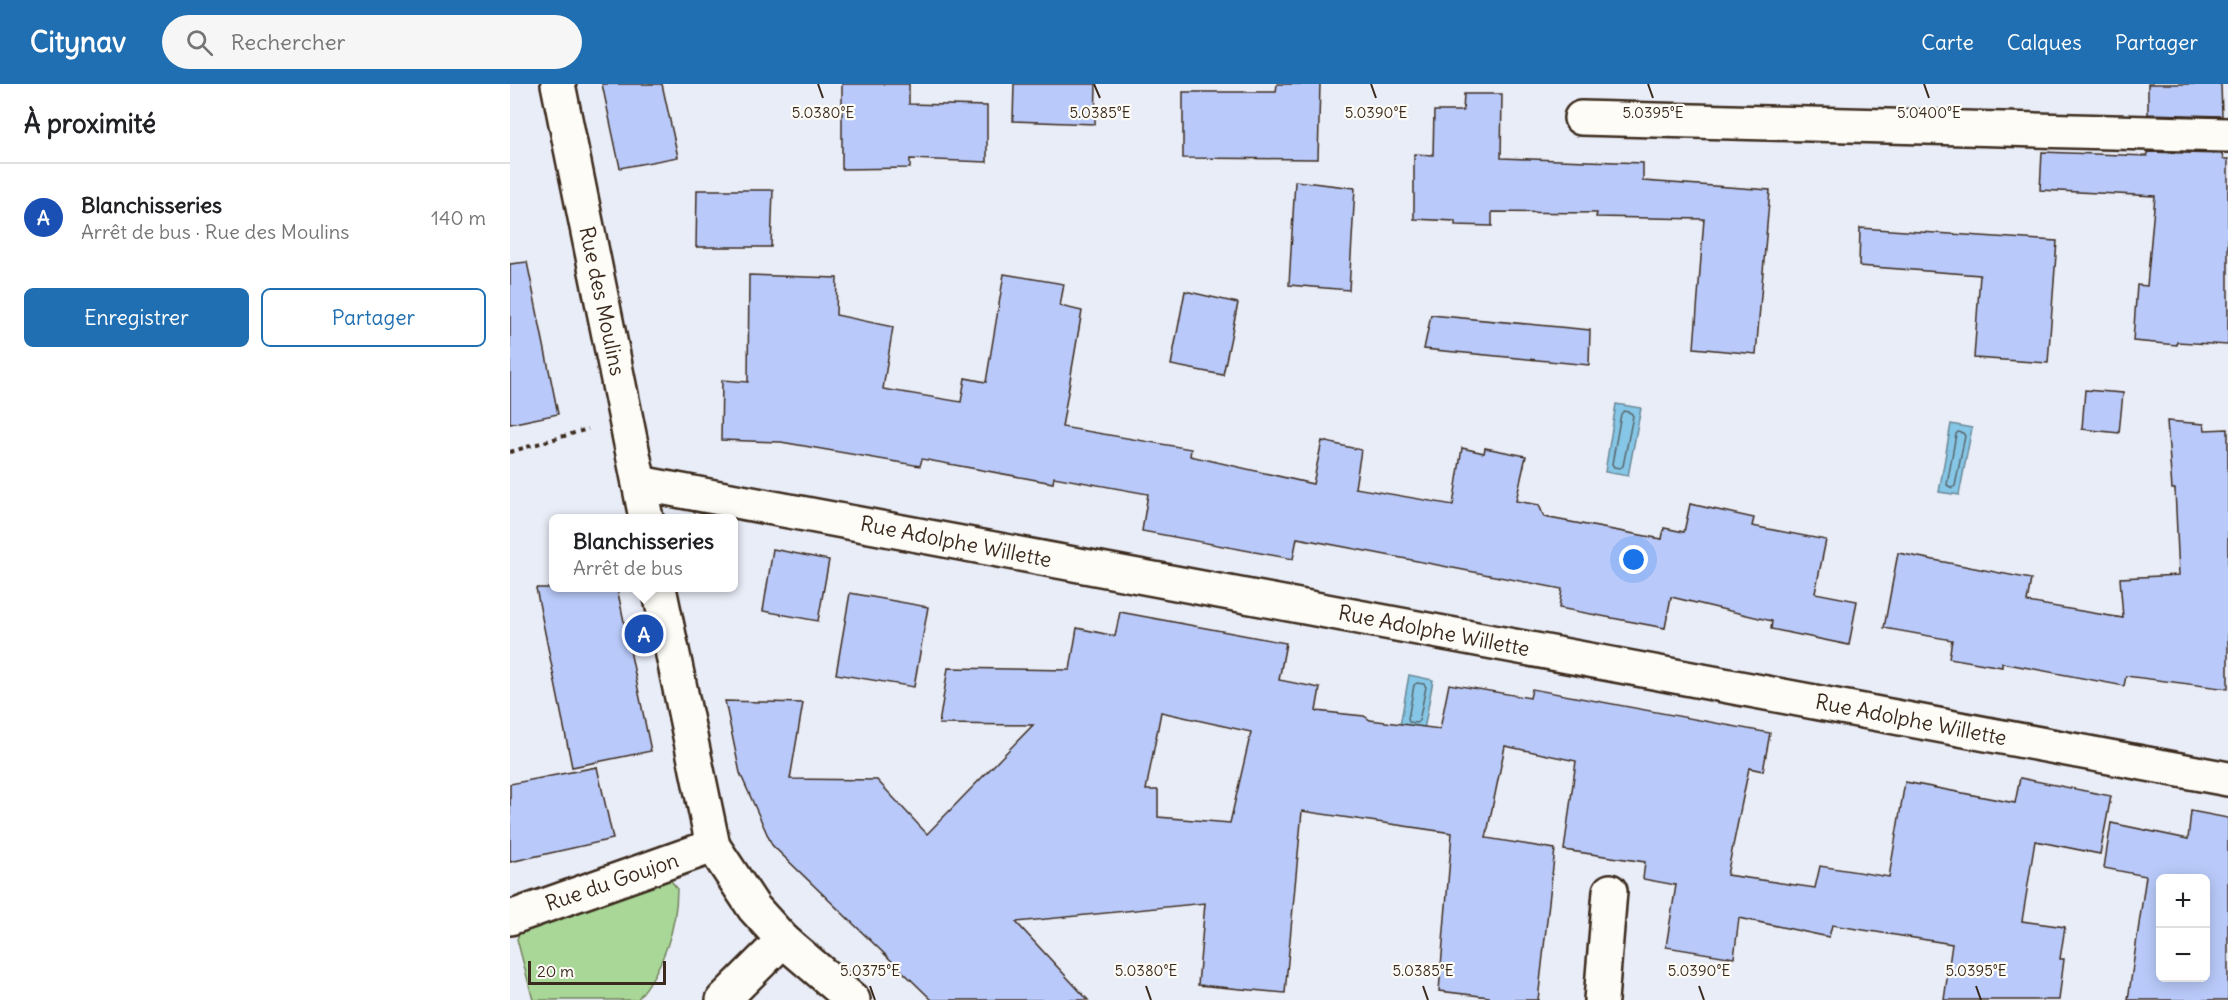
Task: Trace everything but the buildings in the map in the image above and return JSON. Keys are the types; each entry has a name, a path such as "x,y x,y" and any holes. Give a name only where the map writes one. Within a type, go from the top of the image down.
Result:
{"street":[{"name":"Rue des Moulins","path":"558,84 645,514"},
{"path":"1581,118 2228,135"},
{"name":"Rue Adolphe Willette","path":"639,483 2228,779"},
{"path":"660,592 713,846 754,908 783,940 853,1000"},
{"name":"Rue du Goujon","path":"510,918 713,846"},
{"path":"1601,1000 1610,891"},
{"path":"723,1000 783,940"}],"path":[{"path":"510,452 626,420"}],"green space":[{"path":"667,876 677,888 671,933 654,975 637,1000 533,1000 517,939 520,932"}],"water":[{"path":"1616,404 1641,408 1628,476 1605,472"},
{"path":"1951,424 1972,428 1959,495 1939,492"},
{"path":"1409,675 1433,680 1424,730 1400,726"}],"place":[{"name":"Blanchisseries","path":"644,634"}]}
